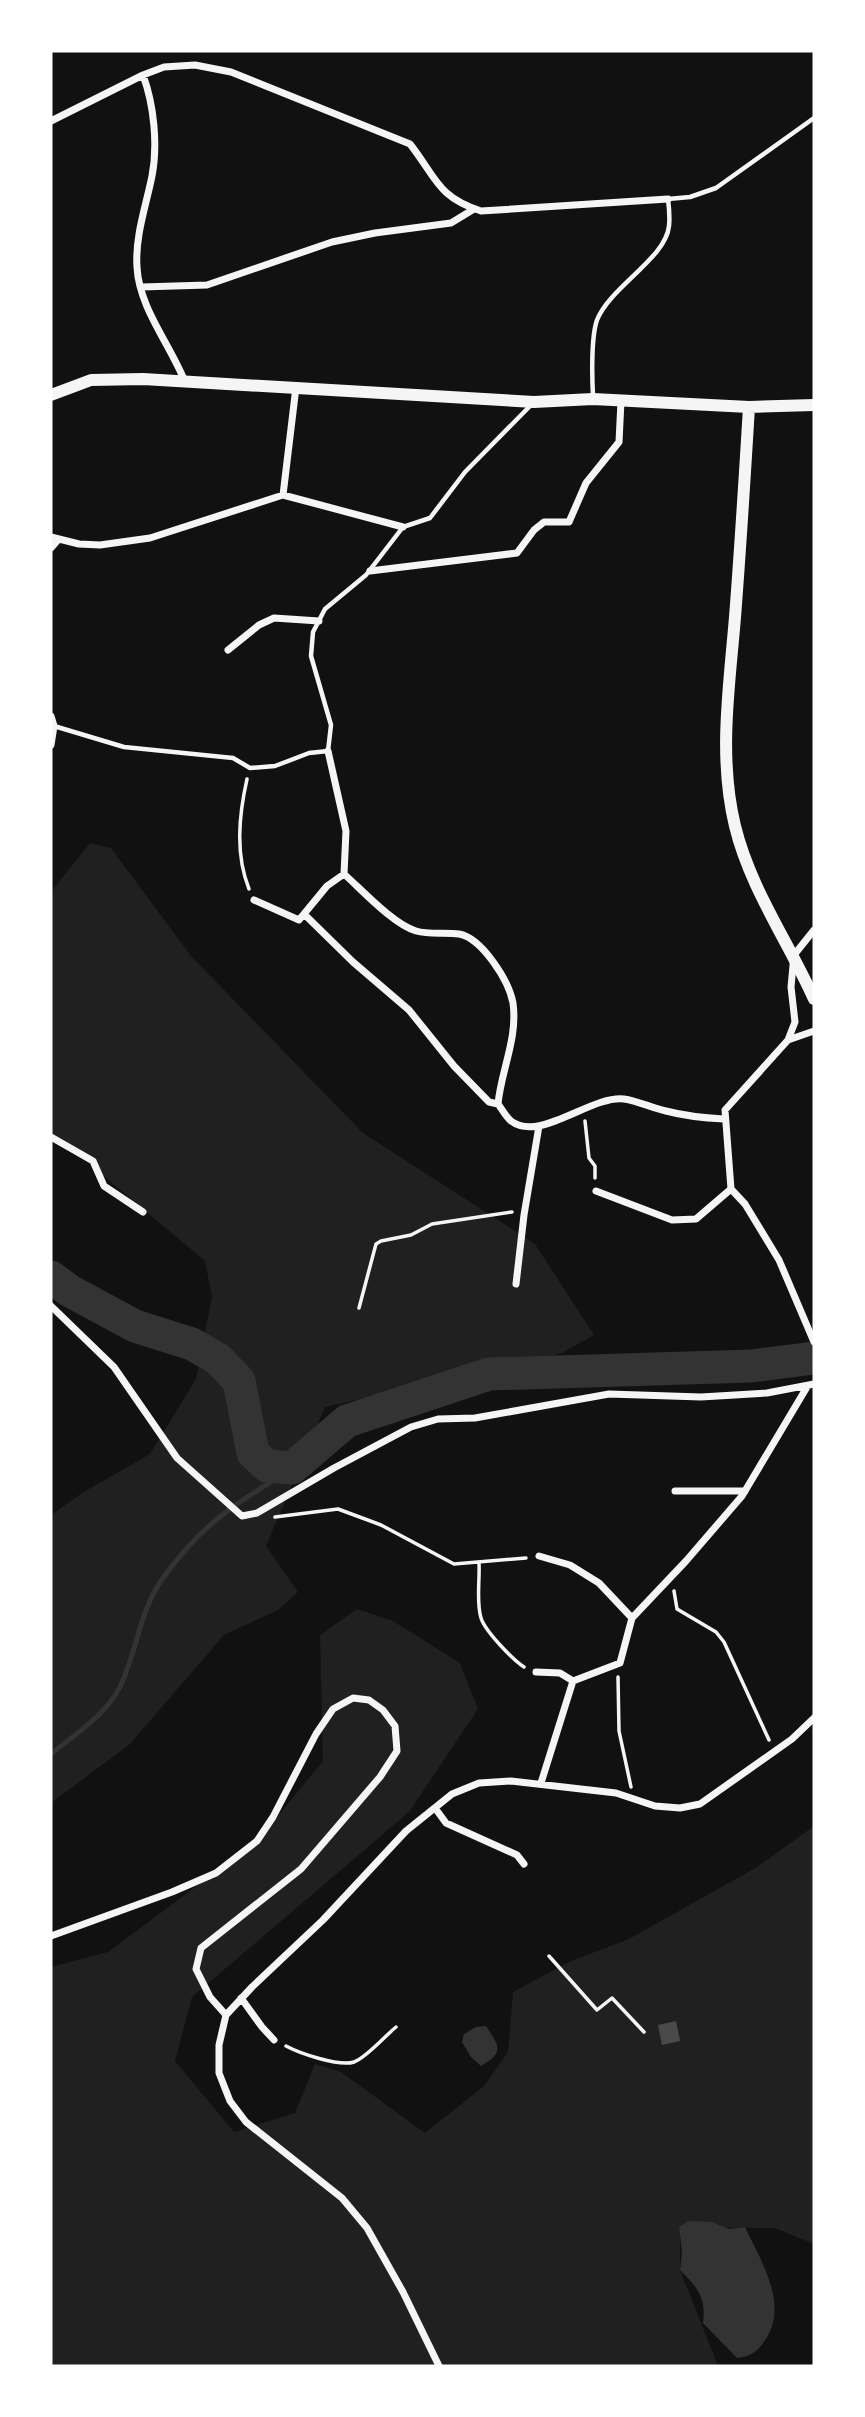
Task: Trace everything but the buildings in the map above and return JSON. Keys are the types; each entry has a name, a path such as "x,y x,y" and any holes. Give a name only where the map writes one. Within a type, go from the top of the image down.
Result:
{"street":[{"path":"51,121 143,75 164,67 195,65 231,72 410,144 441,189 458,203 481,211 668,198"},
{"path":"143,75 149,92 154,144 152,174 141,219 137,268 146,303 185,382"},
{"path":"142,287 207,285 332,242 375,233 451,223 474,209"},
{"path":"51,395 91,380 144,379 534,401 593,399 749,407 814,405"},
{"path":"283,495 296,387"},
{"path":"370,571 517,553 534,530 544,522 569,522 586,483 619,442 621,401"},
{"path":"749,407 726,711 727,776 735,826 761,898 794,955 814,999"},
{"path":"51,548 54,539 100,545 150,538 283,495 402,527"},
{"path":"228,650 259,625 274,618 319,621"},
{"path":"51,716 54,726 51,745"},
{"path":"328,751 346,831 344,874"},
{"path":"254,900 299,920 327,886 344,874"},
{"path":"344,874 385,911 414,931 472,937 491,959 513,1003 512,1041 500,1082 498,1104"},
{"path":"304,914 353,962 409,1010 463,1074 489,1101 498,1104 512,1122 539,1126 555,1122 599,1101 623,1099 691,1117 724,1119"},
{"path":"814,930 794,955 791,987 795,1022 788,1040 725,1110 724,1119 729,1142 731,1189 745,1204 779,1260 814,1342"},
{"path":"788,1040 814,1031"},
{"path":"516,1284 539,1126"},
{"path":"51,1137 93,1161 104,1186 143,1212"},
{"path":"596,1191 672,1220 696,1219 731,1189"},
{"path":"51,1306 114,1367 177,1458 242,1516 257,1513 411,1427 438,1419 475,1418 609,1394 701,1397 766,1393 810,1386"},
{"path":"573,1681 620,1663 632,1618 746,1491 810,1386"},
{"path":"675,1491 746,1491"},
{"path":"539,1556 570,1565 599,1583 632,1618"},
{"path":"536,1672 560,1673 573,1681"},
{"path":"541,1783 573,1681"},
{"path":"51,1936 216,1873 257,1842 316,1734 333,1709 353,1698 369,1700 383,1710 396,1726 397,1751 380,1777 300,1869 201,1948 196,1969 210,1997 226,2015"},
{"path":"439,2366 403,2292 367,2228 342,2198 246,2122 230,2101 219,2073 219,2045 226,2015 323,1920 406,1831 452,1794 479,1783 511,1781 616,1793 655,1806 680,1808 700,1804 792,1739 814,1718"},
{"path":"435,1808 446,1824 517,1855 524,1864"},
{"path":"241,1998 274,2040"}],"lane":[{"path":"593,399 596,322 610,298 662,244 670,228 668,198 690,197 716,188 814,118"},
{"path":"54,726 124,747 233,758 250,768 275,766 309,753 328,751 331,724 312,656 313,632 325,609 370,571 402,527 430,518 465,472 534,401"}],"path":[{"path":"250,768 241,809 239,843 245,879 254,900"},
{"path":"584,1108 589,1158 594,1166 596,1191"},
{"path":"359,1308 376,1244 381,1241 411,1235 432,1224 525,1211"},
{"path":"257,1513 278,1518 338,1509 381,1525 454,1564 539,1556"},
{"path":"479,1563 481,1617 521,1666 536,1672"},
{"path":"669,1579 677,1609 716,1632 724,1642 774,1752"},
{"path":"617,1665 620,1731 632,1782 630,1798"},
{"path":"548,1956 597,2010 612,1998 644,2032"},
{"path":"274,2040 301,2054 348,2063 356,2062 396,2027"}],"shaded area":[{"path":"90,843 111,848 191,956 363,1133 535,1244 594,1335 562,1353 325,1407 266,1546 298,1592 278,1610 224,1635 130,1744 51,1803 51,1515 82,1493 150,1454 196,1379 212,1297 205,1261 67,1145 51,1137 51,892"},
{"path":"357,1609 393,1621 460,1663 478,1709 409,1812 192,1997 175,2061 234,2132 295,2113 315,2064 341,2072 425,2133 484,2086 508,2052 513,1992 571,1961 629,1939 757,1867 814,1826 814,2244 775,2228 680,2227 680,2270 718,2366 51,2366 51,1967 108,1952 257,1841 323,1761 320,1635"},
{"path":"486,2026 494,2039 497,2052 481,2066 471,2057 462,2042 464,2034 476,2027"},
{"path":"688,2221 712,2222 729,2229 745,2227 758,2253 770,2281 775,2310 767,2337 751,2354 737,2358 703,2323 702,2300 692,2282 680,2270 682,2252 679,2227"}],"waterway":[{"path":"51,1277 70,1291 135,1326 192,1344 218,1359 239,1381 253,1453 267,1466 292,1468 347,1421 489,1374 752,1366 814,1358"},
{"path":"51,1754 89,1724 114,1697 126,1674 143,1618 155,1591 183,1553 229,1509 292,1468"}]}
